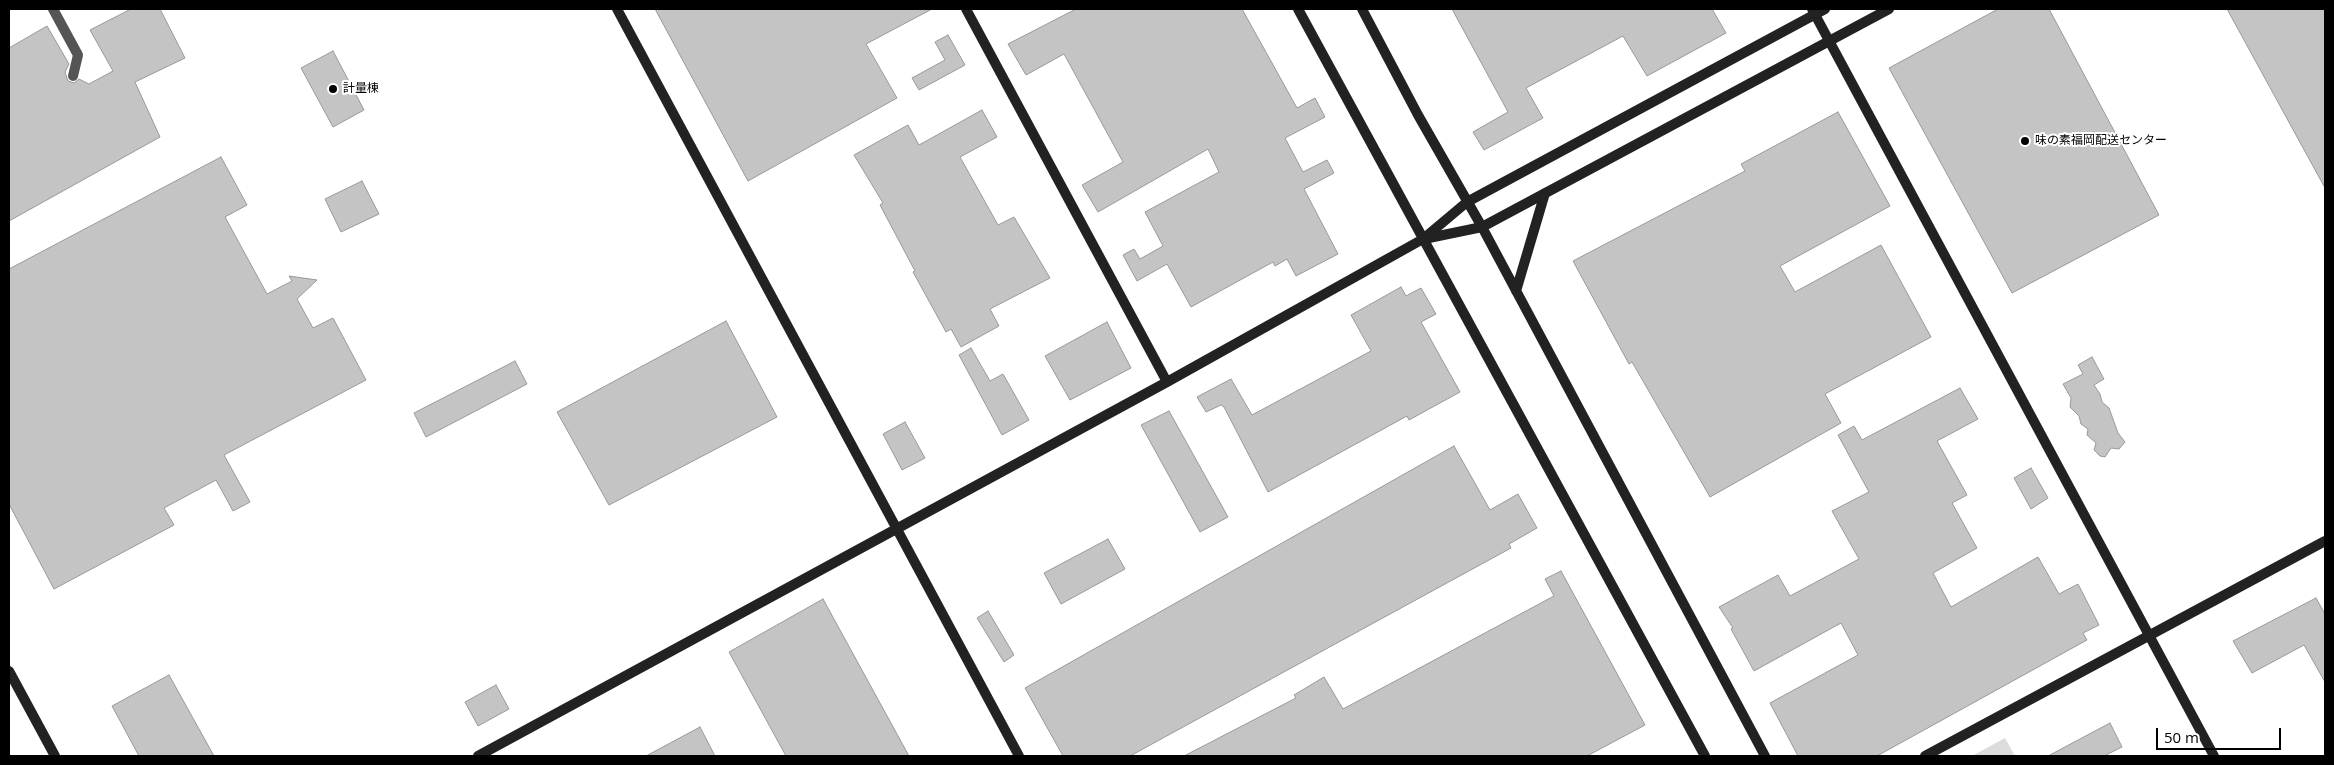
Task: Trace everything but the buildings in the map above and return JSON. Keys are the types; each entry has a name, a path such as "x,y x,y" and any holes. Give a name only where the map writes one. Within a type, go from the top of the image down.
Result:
{"street":[{"path":"617,9 895,530 1019,756"},
{"path":"966,9 1167,382"},
{"path":"1298,9 1705,756"},
{"path":"1362,9 1482,227 1765,756"},
{"path":"478,756 1167,382 1423,239 1467,202 1814,11 1825,9"},
{"path":"1423,239 1482,227 1889,9"},
{"path":"1814,11 2214,756"},
{"path":"1516,291 1545,193"},
{"path":"1925,756 2325,541"},
{"path":"9,671 55,756"}],"lane":[{"path":"54,9 78,55 73,76"}],"shaded area":[{"path":"2005,738 2015,756 1972,756"}],"place":[{"name":"計量棟","path":"333,89"},
{"name":"味の素福岡配送センター","path":"2025,141"}]}
